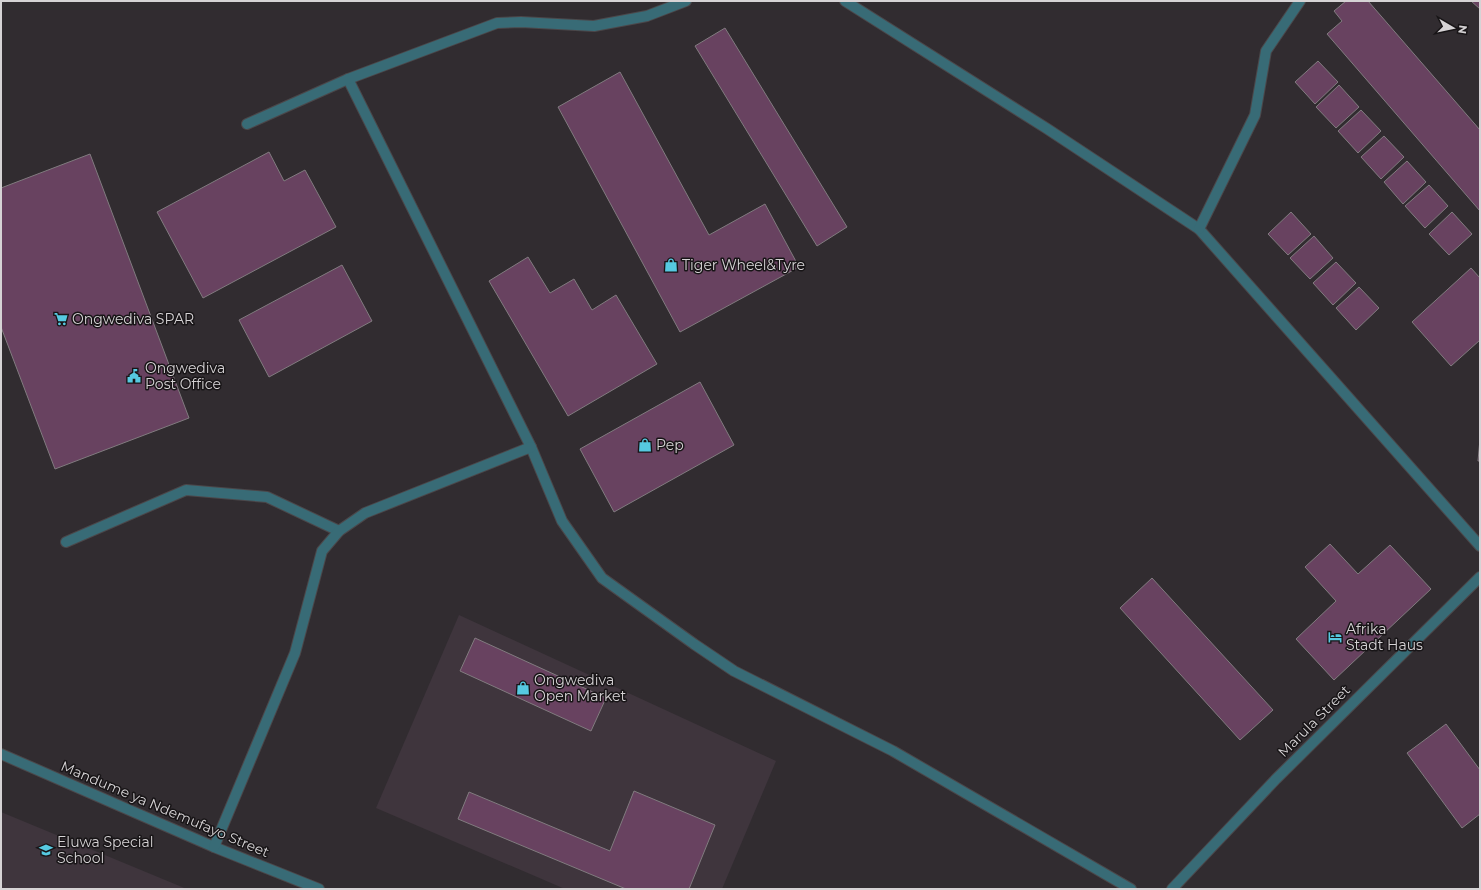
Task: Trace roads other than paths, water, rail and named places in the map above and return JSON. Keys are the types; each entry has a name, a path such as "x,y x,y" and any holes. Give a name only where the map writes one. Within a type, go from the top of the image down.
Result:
{"street":[{"path":"247,124 348,79 496,23 521,22 594,26 647,16 686,1"},
{"path":"844,1 1046,128 1199,229 1480,546"},
{"path":"1199,229 1255,115 1266,51 1300,1"},
{"path":"348,79 531,448 562,521 602,578 734,671 893,751 1131,889"},
{"path":"214,847 295,653 322,551 339,531 365,513 531,448"},
{"path":"66,542 186,490 267,497 339,531"},
{"name":"Marula Street","path":"1172,889 1276,779 1480,577"},
{"name":"Mandume ya Ndemufayo Street","path":"1,754 214,847 319,889"}],"place":[{"name":"Tiger Wheel&Tyre","path":"671,265"},
{"name":"Ongwediva SPAR","path":"61,319"},
{"name":"Ongwediva Post Office","path":"134,376"},
{"name":"Pep","path":"645,445"},
{"name":"Afrika Stadt Haus","path":"1335,637"},
{"name":"Ongwediva Open Market","path":"523,688"},
{"name":"Eluwa Special School","path":"46,850"}]}
